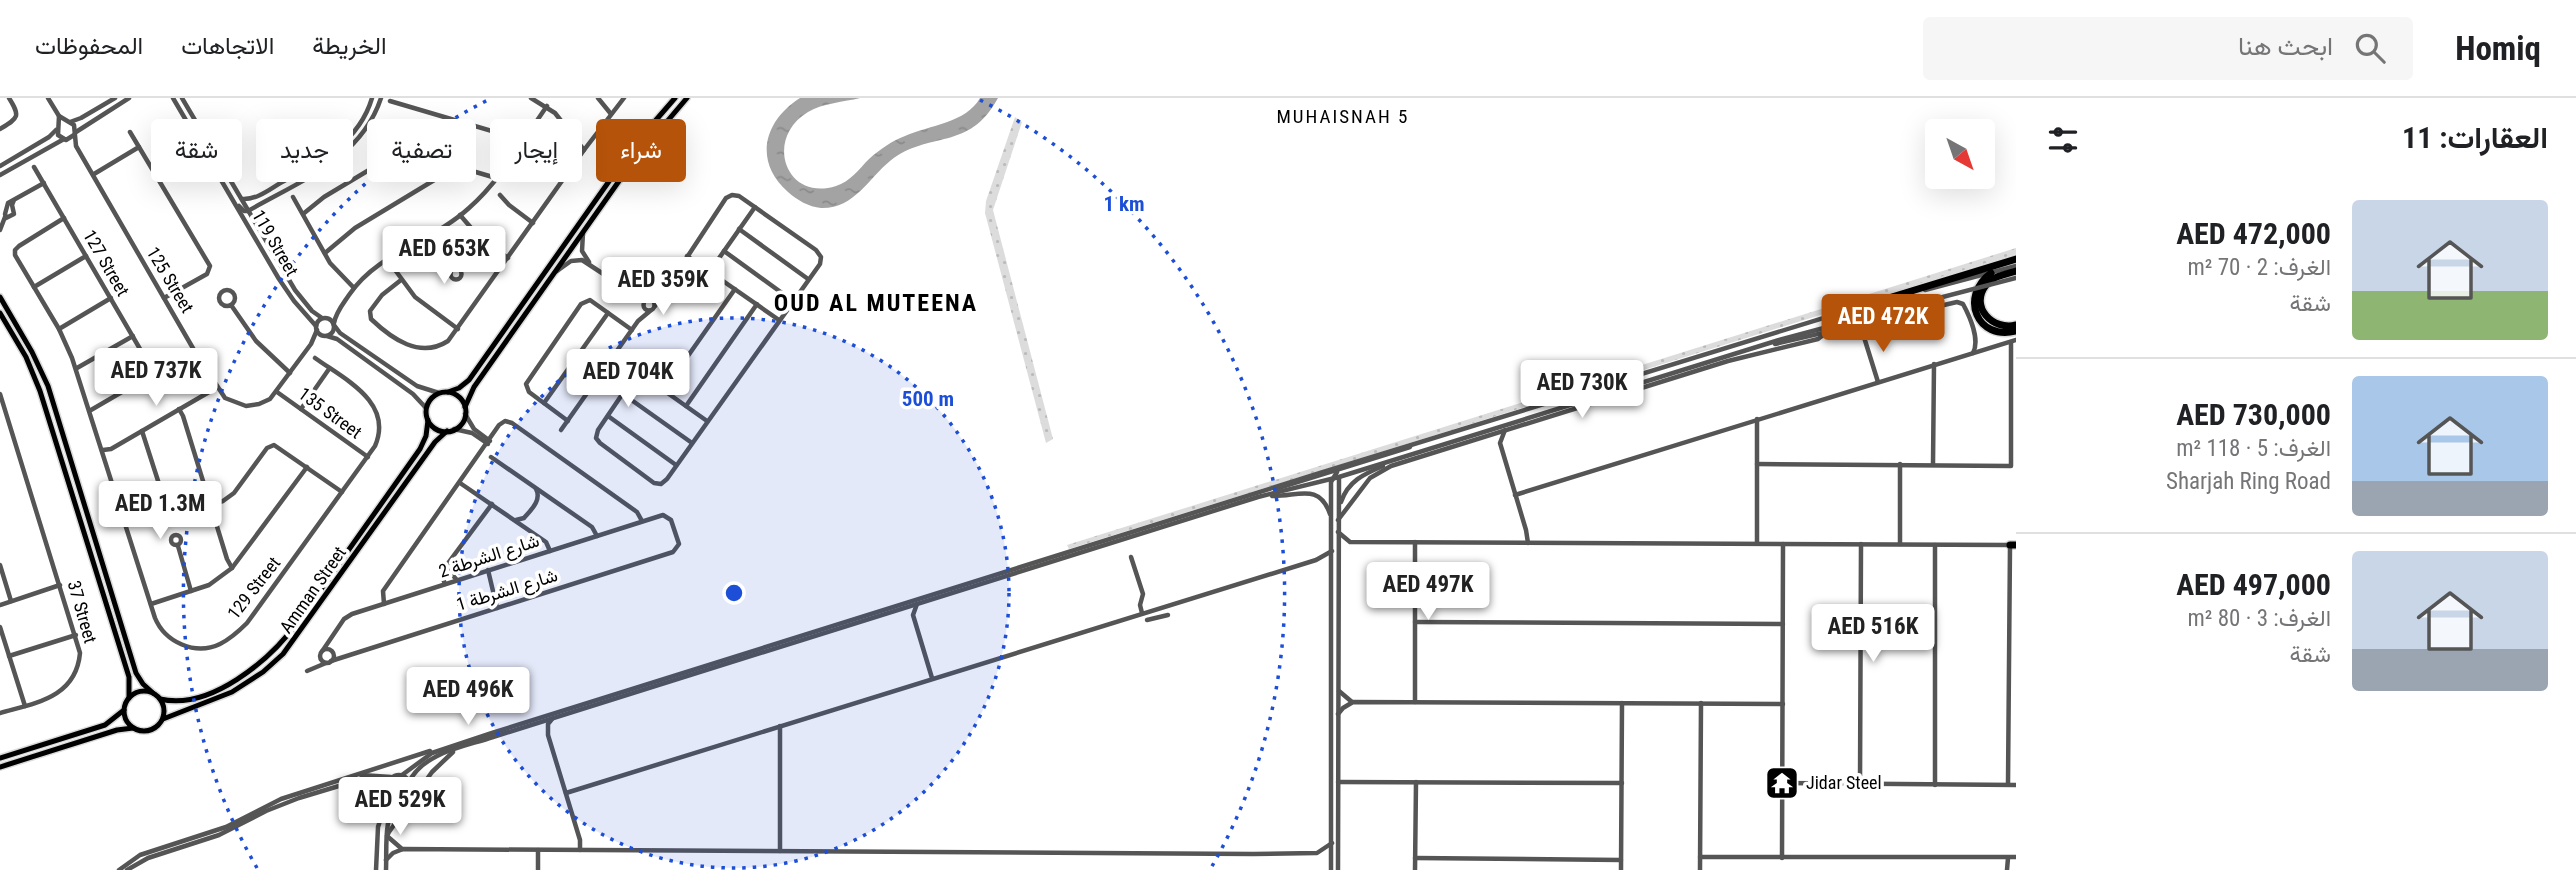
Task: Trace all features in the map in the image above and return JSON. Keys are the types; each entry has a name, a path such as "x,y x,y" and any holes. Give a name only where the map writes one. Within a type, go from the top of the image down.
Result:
{"highway":[{"path":"1882,300 2016,258"},
{"path":"2016,271 1990,281 1983,290 1981,299 1983,312 1992,322 2006,327 2016,325"},
{"path":"1991,273 1976,291 1973,302 1978,316 1992,330 2007,333 2016,331"}],"main road":[{"path":"675,98 636,143 469,380 459,388 439,393 429,401 426,408 428,420 438,430 450,430 463,422 474,387 636,158 687,98"},
{"path":"0,297 45,379 136,673 160,699 164,709 163,719 153,729 117,730 0,767"},
{"path":"0,313 26,357 40,391 129,677 130,698"},
{"path":"448,392 457,395 465,411"},
{"name":"Amman Street","path":"160,699 187,699 225,686 257,666 277,647 297,623 422,446 428,420"},
{"name":"Amman Street","path":"163,719 232,692 263,672 283,654 435,442 450,430"},
{"path":"0,758 105,725 124,710 130,698 138,692 153,693"},
{"path":"124,710 127,722 133,728"}],"street":[{"path":"48,98 59,116 75,127 75,133"},
{"path":"0,166 49,137 68,121 81,118 115,98"},
{"path":"0,175 65,139 86,123 129,98"},
{"name":"119 Street","path":"173,98 185,119"},
{"name":"119 Street","path":"182,98 194,119"},
{"path":"353,133 372,98"},
{"path":"353,146 370,124 381,98"},
{"path":"531,98 547,106 584,150"},
{"path":"598,98 611,114"},
{"path":"401,281 382,295 370,316 379,326 412,347 418,349 443,344 458,329 584,150 624,98"},
{"path":"0,129 7,125 13,115 10,100"},
{"path":"390,101 490,131"},
{"path":"538,119 547,106"},
{"path":"59,116 58,135 65,139"},
{"path":"130,132 205,258 207,268 201,276 164,298"},
{"name":"125 Street","path":"75,133 76,146"},
{"name":"125 Street","path":"65,139 76,146 94,174 216,388 227,400 246,406 262,403 277,392"},
{"path":"94,174 139,146"},
{"name":"127 Street","path":"34,167 154,373"},
{"path":"303,214 367,171"},
{"name":"119 Street","path":"223,182 288,293 316,328 326,336"},
{"name":"119 Street","path":"232,182 295,290 312,311 334,324"},
{"path":"242,199 255,198 283,182"},
{"path":"232,198 242,210 248,211 298,182"},
{"path":"325,253 355,228 432,182"},
{"path":"311,344 332,333 338,311 369,271 460,215 482,196 493,182"},
{"path":"0,230 6,205 44,183"},
{"path":"500,195 533,223"},
{"path":"293,197 337,272 354,288"},
{"path":"638,321 654,306 724,202 734,197 755,207 810,247 819,257 816,268 793,301 670,474 660,481 649,479 597,440 598,430 638,372"},
{"path":"5,217 15,215 12,205 14,200"},
{"path":"710,271 755,207"},
{"path":"460,215 479,237 508,258"},
{"name":"129 Street","path":"64,218 16,249 15,256 59,329 77,368 150,604 160,628 178,643 201,649 224,642 253,618 368,457 379,434 378,412 363,392 315,358"},
{"path":"739,229 808,279"},
{"path":"583,233 582,251 589,263"},
{"path":"423,237 450,270"},
{"path":"724,251 793,301"},
{"path":"34,287 86,256"},
{"path":"688,256 779,320"},
{"path":"387,259 401,281 420,301 458,329"},
{"path":"556,271 574,260 589,263 635,295 649,300 654,306"},
{"path":"119,870 146,852 219,830 281,799 351,776 1882,300 2016,265"},
{"path":"386,870 389,815 399,797 408,792 409,782 427,761 459,749 1268,494 1835,325 2016,278"},
{"path":"664,390 735,289"},
{"path":"561,430 638,321 643,306 663,291"},
{"path":"635,295 650,311"},
{"path":"59,329 111,298"},
{"path":"568,421 529,392 527,383 582,302 588,300 632,330"},
{"path":"1771,344 1960,302 1965,307 1976,342 1973,354"},
{"path":"231,304 256,341 290,373"},
{"path":"686,406 757,304"},
{"path":"277,392 311,344 316,328 324,318 338,311"},
{"path":"544,404 608,313"},
{"path":"334,324 340,333 416,386 439,393"},
{"path":"1863,334 1867,324"},
{"path":"1856,326 1863,334 1878,382"},
{"path":"1336,518 1380,471 1728,361 1818,339 1826,333"},
{"path":"77,368 133,336"},
{"path":"326,336 337,340 414,394 426,408"},
{"path":"1515,495 2014,341 2011,466 1756,464"},
{"path":"91,410 194,350"},
{"path":"614,355 707,421"},
{"path":"1933,464 1934,364"},
{"path":"301,409 329,369"},
{"path":"103,450 111,449 216,388"},
{"name":"135 Street","path":"277,392 368,457"},
{"name":"37 Street","path":"0,394 80,649 79,661 66,687 55,695 0,713"},
{"path":"623,394 692,443"},
{"path":"179,410 232,568"},
{"path":"465,411 474,429 489,442"},
{"path":"608,416 676,465"},
{"path":"1756,543 1757,419"},
{"path":"450,430 479,435 496,431 506,424 516,427 635,511 651,519"},
{"path":"1500,443 1505,430"},
{"path":"142,431 160,487"},
{"path":"369,608 496,431"},
{"path":"479,435 482,452"},
{"path":"1490,435 1500,443 1527,530 1528,543"},
{"path":"1253,494 1335,475 1413,445"},
{"path":"211,505 234,493 270,446 279,447 342,492"},
{"path":"1331,867 1332,551 1336,518 1343,496 1354,481 1416,452"},
{"path":"491,457 605,534"},
{"path":"1900,464 1900,544"},
{"path":"150,604 213,583 232,568 307,467"},
{"path":"1335,475 1339,552 1338,870"},
{"path":"461,482 544,541 561,548"},
{"path":"515,520 524,519 537,500 539,495 536,488"},
{"path":"1268,494 1314,494 1336,518"},
{"path":"429,589 492,504"},
{"path":"635,511 640,522"},
{"path":"628,526 635,511"},
{"name":"شارع الشرطة 2","path":"323,650 348,616 640,522 667,516 679,544 678,548"},
{"path":"590,526 595,537"},
{"path":"586,540 590,526"},
{"path":"1338,532 1350,542 2013,545 2008,784"},
{"path":"544,541 549,551"},
{"path":"538,555 544,541"},
{"path":"1339,552 1350,542"},
{"path":"1415,542 1415,702"},
{"path":"1782,858 1783,544"},
{"path":"1860,784 1861,544"},
{"path":"1935,545 1935,785"},
{"path":"177,546 191,591"},
{"name":"شارع الشرطة 1","path":"307,671 499,605 673,552 678,548"},
{"path":"1316,560 1332,551"},
{"path":"1132,557 1143,594 1140,605 1142,613"},
{"path":"566,793 1316,560 1325,559 1332,565"},
{"path":"0,565 12,601"},
{"path":"446,568 450,575 458,580"},
{"path":"446,568 446,584"},
{"path":"487,571 499,605"},
{"path":"442,574 446,584"},
{"path":"0,605 60,585"},
{"path":"385,589 398,600"},
{"path":"385,589 386,603"},
{"path":"917,604 913,615 932,678"},
{"path":"901,608 913,615"},
{"path":"1158,608 1161,616"},
{"path":"1147,620 1168,615"},
{"path":"1415,622 1783,624"},
{"path":"0,627 24,706"},
{"path":"9,656 76,635"},
{"path":"321,659 329,662 331,640"},
{"path":"316,667 323,650 344,657"},
{"path":"1339,691 1353,702"},
{"path":"1338,714 1353,702 1783,704"},
{"path":"1621,870 1622,703"},
{"path":"1700,870 1701,704"},
{"path":"553,718 547,731 581,843 580,850"},
{"path":"780,726 780,850"},
{"path":"387,836 435,767 459,749"},
{"path":"351,776 402,775 437,751"},
{"path":"402,775 409,782"},
{"path":"376,870 378,827 391,777"},
{"path":"127,870 148,858 219,835 299,798 362,779 376,780 399,797"},
{"path":"1338,782 1622,783"},
{"path":"1415,870 1416,782"},
{"path":"1782,783 2016,785"},
{"path":"387,836 403,849"},
{"path":"386,860 403,849 1317,853 1332,844"},
{"path":"538,849 538,870"},
{"path":"1317,853 1331,867"},
{"path":"1700,857 2016,857"},
{"path":"1415,858 1621,860"},
{"path":"2007,870 2008,858"}],"shaded area":[{"path":"1015,117 1022,122 993,210 1053,439 1046,443 985,213 986,201"},
{"path":"2016,248 2016,254 1069,549 1067,545"}],"water":[{"path":"800,98 860,98 808,112 794,123 787,137 784,151 786,165 793,176 804,185 818,188 846,182 873,155 895,140 957,118 966,113 980,98 998,98 987,115 974,126 905,152 890,161 860,192 843,204 821,208 803,203 788,192 777,180 767,155 771,130 778,118"}],"place":[{"name":"Jidar Steel","path":"1782,783"}],"district":[{"name":"MUHAISNAH 5","path":"1343,116"},
{"name":"OUD AL MUTEENA","path":"876,303"}]}
